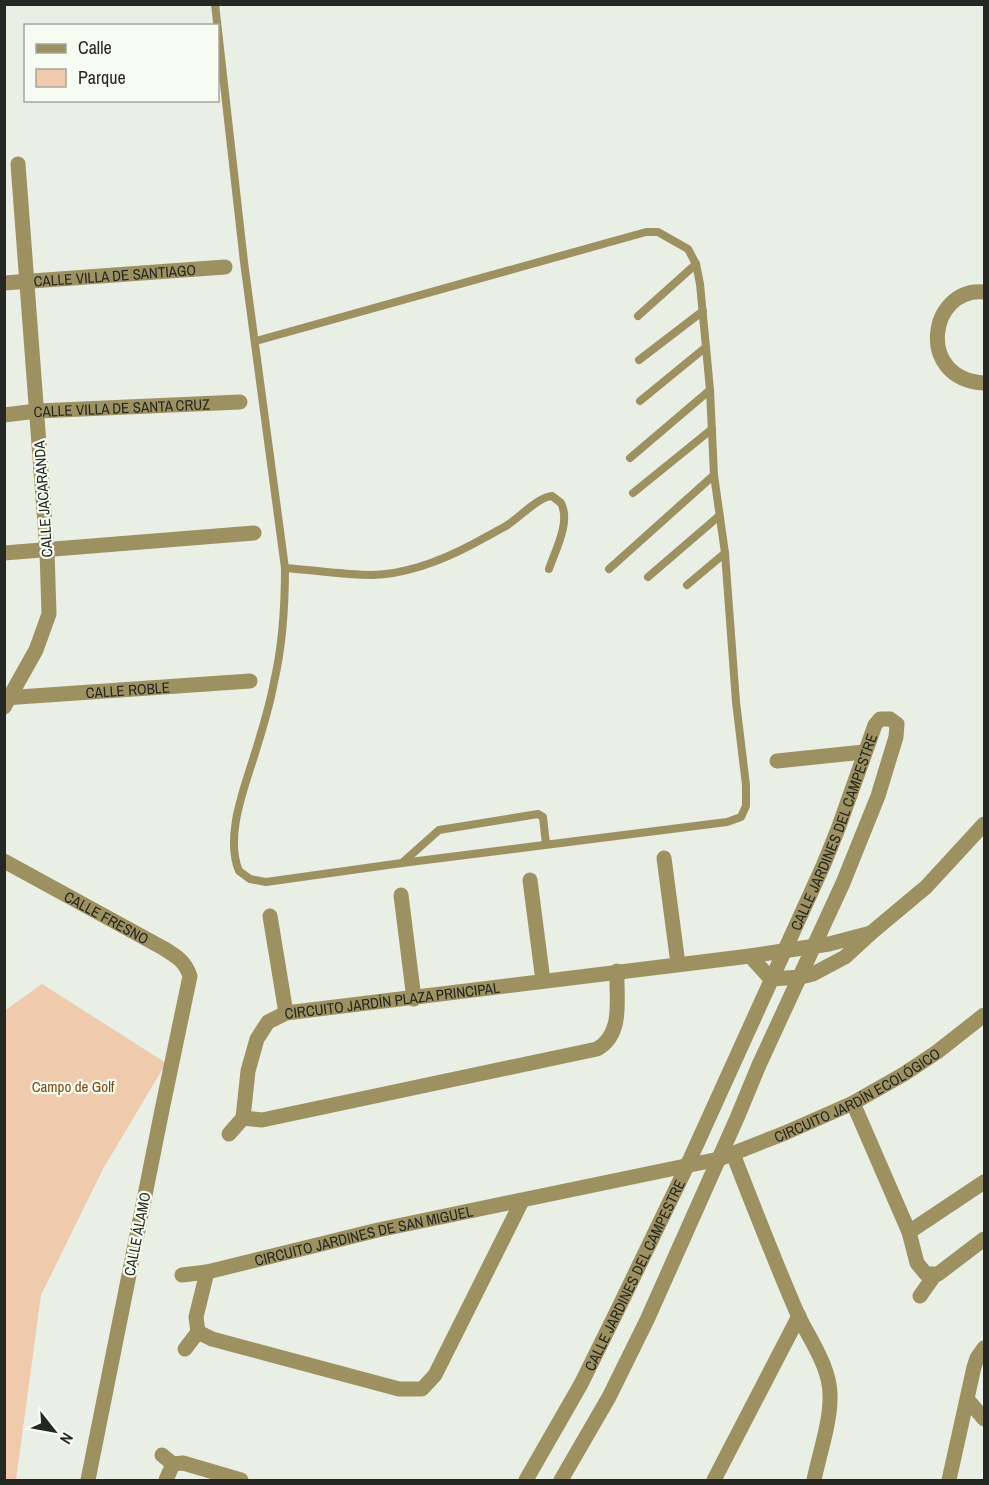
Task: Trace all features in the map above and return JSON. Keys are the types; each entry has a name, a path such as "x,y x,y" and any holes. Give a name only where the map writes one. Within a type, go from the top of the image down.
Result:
{"street":[{"name":"CALLE JACARANDA","path":"6,701 36,650 49,614 47,551 18,164"},
{"name":"CALLE VILLA DE SANTIAGO","path":"4,283 225,267"},
{"path":"982,289 963,296 950,306 941,319 937,335 938,351 945,365 957,376 971,382 984,383"},
{"name":"CALLE VILLA DE SANTA CRUZ","path":"4,415 37,411 240,402"},
{"path":"4,553 254,533"},
{"name":"CALLE ROBLE","path":"6,701 250,681"},
{"name":"CALLE JARDINES DEL CAMPESTRE","path":"526,1480 581,1384 686,1168 807,903 838,829 877,721 885,718 896,722 898,728 896,737 878,796 855,855 759,1065 726,1157 614,1387 561,1480"},
{"path":"777,761 864,752"},
{"path":"750,956 771,979 813,974 837,962 860,945 870,933 926,886 984,824"},
{"path":"664,858 678,964"},
{"name":"CALLE FRESNO","path":"4,861 140,934 181,959 190,976 189,989"},
{"path":"530,880 543,981"},
{"path":"401,895 414,999"},
{"path":"807,903 828,913"},
{"path":"270,916 286,1013"},
{"name":"CIRCUITO JARDÍN PLAZA PRINCIPAL","path":"243,1118 248,1071 257,1039 268,1022 286,1013 750,956 812,947 870,933"},
{"path":"229,1134 243,1118 262,1120 597,1049 609,1041 615,1029 617,971"},
{"name":"CALLE ÁLAMO","path":"88,1480 162,1110 189,989"},
{"name":"CIRCUITO JARDÍN ECOLÓGICO","path":"726,1157 853,1103 929,1058 984,1015"},
{"path":"853,1103 909,1232 917,1263 923,1272 934,1276"},
{"path":"726,1157 826,1373 831,1396 814,1480"},
{"name":"CIRCUITO JARDINES DE SAN MIGUEL","path":"182,1275 207,1272 378,1230 686,1168 726,1157"},
{"path":"909,1232 984,1182"},
{"path":"198,1332 212,1339 399,1389 422,1389 435,1375 522,1202"},
{"path":"920,1296 934,1276 959,1260 984,1239"},
{"path":"184,1349 198,1332 196,1317 207,1272"},
{"path":"714,1480 798,1316"},
{"path":"949,1480 974,1367 984,1347"},
{"path":"968,1400 984,1419"},
{"path":"166,1480 167,1460 241,1480"}],"lane":[{"path":"215,4 217,24"},
{"path":"219,40 244,262 285,568 285,610 281,648 234,835 236,864 244,876 266,882 402,862 727,822 736,820 745,811 746,785 736,702 725,553 714,475 703,311 696,264 688,249 658,232 646,232 256,341"},
{"path":"638,316 696,264"},
{"path":"639,360 703,311"},
{"path":"640,401 706,347"},
{"path":"630,458 710,390"},
{"path":"633,494 712,429"},
{"path":"609,568 714,475"},
{"path":"285,568 372,575 405,570 471,546 506,526 541,500 552,496 561,503 564,516 560,539 549,569"},
{"path":"648,577 719,516"},
{"path":"687,585 725,553"},
{"path":"402,862 439,830 538,814 543,817 546,844"}],"green space":[{"name":"Campo de Golf","path":"42,984 166,1063 103,1169 41,1295 16,1480 4,1480 4,1011"}]}
